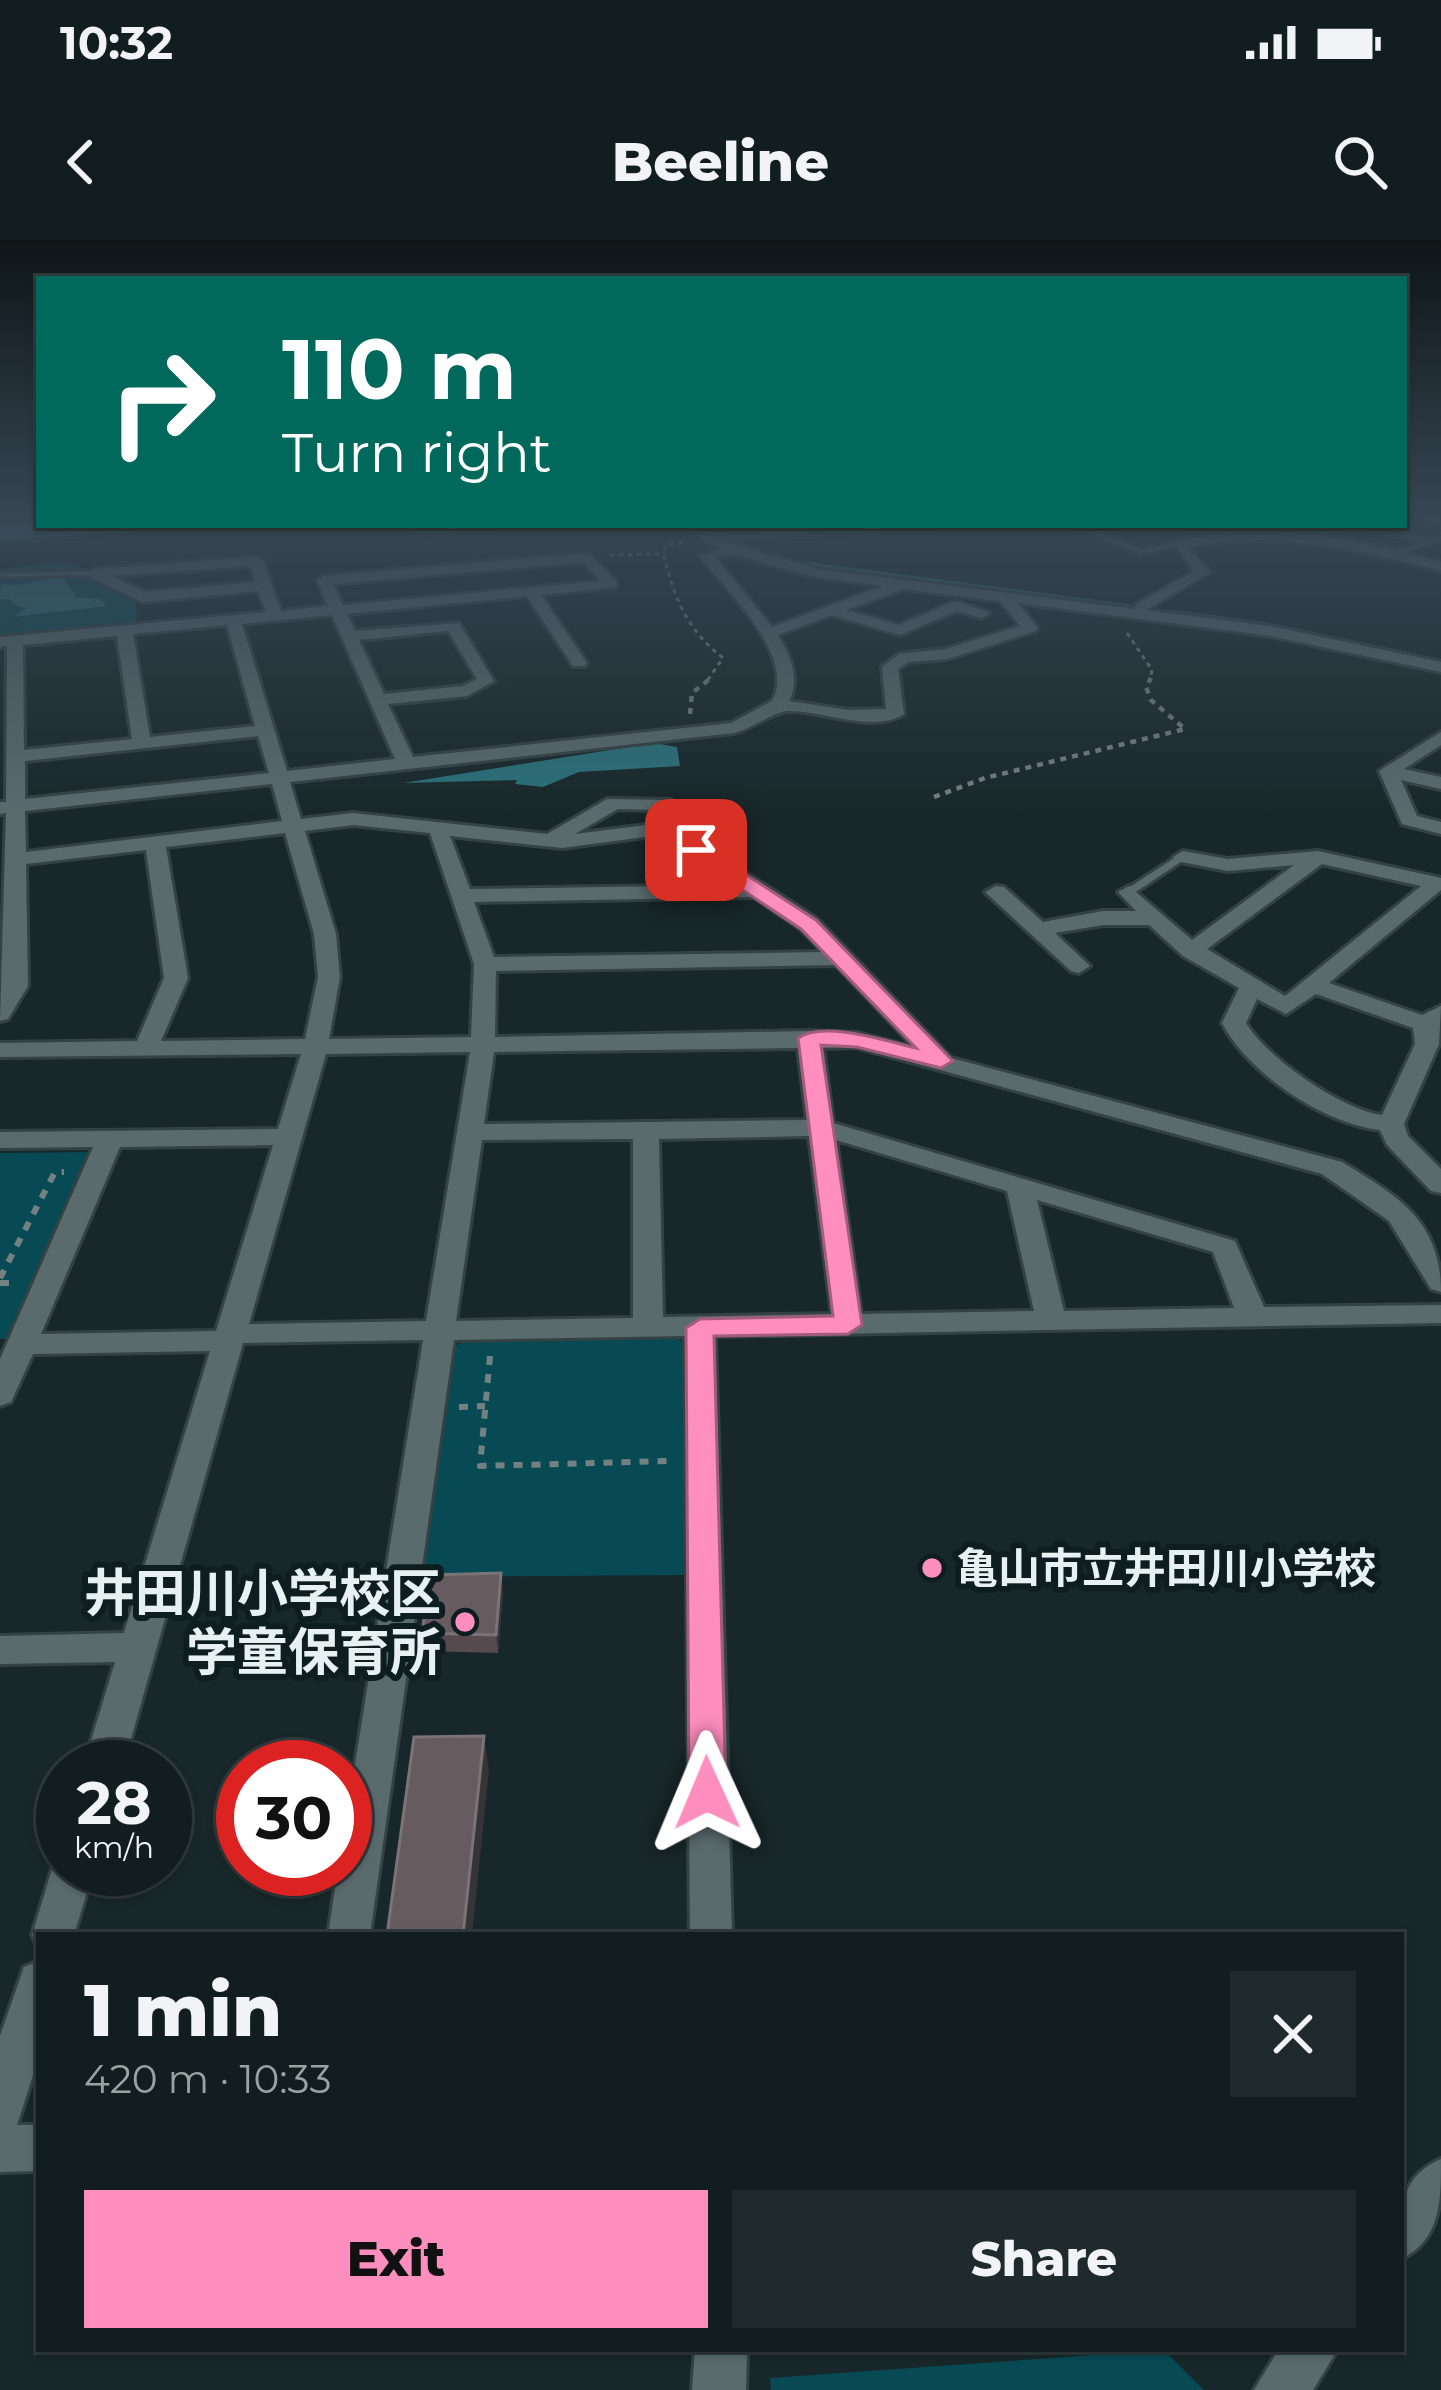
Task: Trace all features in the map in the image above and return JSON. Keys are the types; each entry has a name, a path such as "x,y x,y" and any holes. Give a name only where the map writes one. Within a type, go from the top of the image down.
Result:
{"street":[{"path":"0,1015 16,986 16,859 7,807 15,758 8,641 272,615"},
{"path":"341,615 405,761"},
{"path":"547,615 579,663"},
{"path":"7,807 734,728 766,718 780,705 789,683 769,633 755,615"},
{"path":"769,633 818,615"},
{"path":"855,615 900,630 934,615"},
{"path":"780,705 849,715 896,714 892,663 904,657 947,654 1030,628 1014,615"},
{"path":"1150,615 1296,635 1441,667"},
{"path":"111,1740 316,1046 329,964 233,620"},
{"path":"349,636 453,626 486,680 467,691 378,700"},
{"path":"124,630 142,743"},
{"path":"15,758 266,730"},
{"path":"1388,771 1440,738"},
{"path":"1388,771 1441,783"},
{"path":"1388,771 1409,820 1441,828"},
{"path":"16,859 368,819 551,840 674,827 664,804 614,803 551,840"},
{"path":"350,1932 483,1044 485,964 437,826"},
{"path":"664,829 808,924 941,1061"},
{"path":"146,1048 176,978 154,843"},
{"path":"1191,951 1318,856"},
{"path":"1183,857 1228,865 1318,856 1439,884"},
{"path":"1129,892 1151,918 1191,951 1286,1007 1439,884"},
{"path":"461,896 759,891"},
{"path":"996,892 1078,966"},
{"path":"1038,930 1103,918 1151,918"},
{"path":"485,964 842,958"},
{"path":"1252,984 1234,1023 1244,1045 1336,1109 1360,1120 1391,1124"},
{"path":"1312,985 1433,1019 1427,1044 1391,1124 1396,1139 1441,1185"},
{"path":"809,1038 848,1325"},
{"path":"0,1050 857,1040 1332,1168 1367,1188 1411,1225 1441,1283"},
{"path":"472,1132 824,1128 1226,1247 1253,1318"},
{"path":"646,1131 648,1327"},
{"path":"0,1140 289,1137"},
{"path":"0,1395 110,1138"},
{"path":"1020,1187 1051,1321"},
{"path":"24,1344 439,1331 1441,1315"},
{"path":"700,1328 711,1932"},
{"path":"0,1650 139,1648"},
{"path":"54,1932 65,1896"},
{"path":"0,2111 36,1991"},
{"path":"0,2149 36,2148"},
{"path":"1404,2230 1441,2182"},
{"path":"718,2390 722,2352"},
{"path":"1280,2390 1310,2352"}],"lane":[{"path":"1129,892 1183,857"}],"path":[{"path":"663,734 690,720 692,693 710,680 724,658 690,632 684,615"},
{"path":"934,796 985,778 1185,729 1151,700 1146,687 1154,674 1150,662 1134,651 1130,636 1105,615"},
{"path":"0,1278 55,1172 97,1169"},
{"path":"492,1341 480,1466 705,1460"},
{"path":"445,1407 485,1406"}],"shaded area":[{"path":"0,615 137,615 137,626 0,639"},
{"path":"654,743 677,747 680,766 579,772 543,787 515,784 517,780 403,783"},
{"path":"97,1152 9,1339 0,1339 0,1153"},
{"path":"674,1336 686,1344 687,1575 421,1577 453,1347 465,1341"},
{"path":"1166,2352 1204,2390 771,2390 770,2378"}],"building":[{"name":"井田川小学校区 学童保育所","path":"501,1573 496,1635 422,1633 430,1575"},
{"path":"484,1736 463,1932 387,1932 414,1737"}],"waterway":[{"path":"1191,615 1265,625 1441,662"}],"place":[{"name":"亀山市立井田川小学校","path":"932,1568"},
{"name":"井田川小学校区 学童保育所","path":"465,1622"}],"route":[{"path":"696,850 808,924 941,1061 857,1040 809,1038 848,1325 700,1328 707,1793"}]}
